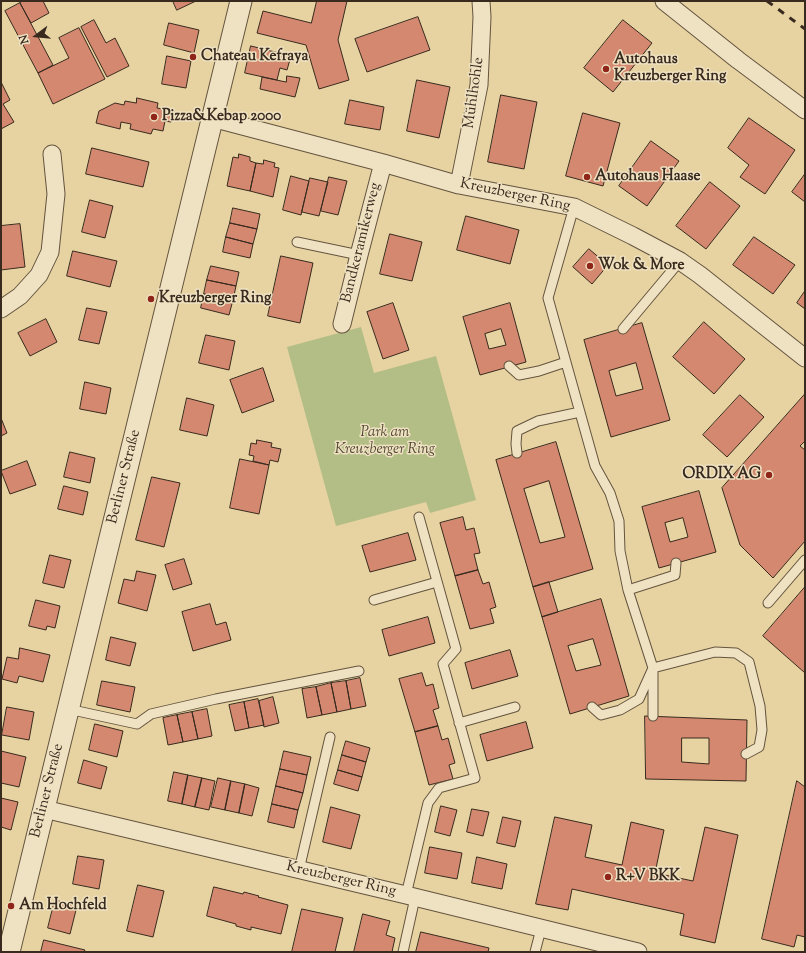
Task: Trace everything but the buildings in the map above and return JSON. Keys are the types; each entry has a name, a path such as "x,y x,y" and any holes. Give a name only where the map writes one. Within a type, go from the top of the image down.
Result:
{"street":[{"name":"Berliner Straße","path":"9,952 240,1"},
{"name":"Mühlhohle","path":"460,184 479,85 482,17 481,1"},
{"path":"664,1 738,60 805,110"},
{"name":"Kreuzberger Ring","path":"212,118 460,184 574,208 633,236 680,261 700,275 805,358"},
{"path":"1,309 20,296 40,275 50,252 56,194 52,154"},
{"name":"Bandkeramikerweg","path":"342,324 383,163"},
{"name":"Kreuzberger Ring","path":"44,809 638,952"}],"lane":[{"path":"574,208 548,298 595,466 610,492 619,521 620,551 628,590 653,668 653,716"},
{"path":"297,242 359,255"},
{"path":"623,329 680,261"},
{"path":"509,366 519,375 539,371 566,362"},
{"path":"518,453 516,444 517,431 538,421 580,412"},
{"path":"403,952 411,897 428,803 439,788 475,778 443,664 456,649 420,518"},
{"path":"768,603 805,560"},
{"path":"628,590 675,575 676,563"},
{"path":"374,600 437,582"},
{"path":"653,668 715,652 736,653 749,662 760,706 762,730 759,747 746,754"},
{"path":"592,707 600,715 620,710 639,699 653,668"},
{"path":"68,709 138,724 151,714 216,699 359,671"},
{"path":"459,723 515,707"},
{"path":"299,870 330,737"},
{"path":"535,952 541,929"}],"green space":[{"name":"Park am Kreuzberger Ring","path":"361,327 374,373 436,356 476,500 430,513 426,502 336,526 287,347"}],"railway":[{"path":"767,1 805,29"}],"place":[{"name":"Chateau Kefraya","path":"193,57"},
{"name":"Autohaus Kreuzberger Ring","path":"606,69"},
{"name":"Pizza&Kebap 2000","path":"154,117"},
{"name":"Autohaus Haase","path":"587,177"},
{"name":"Wok & More","path":"590,266"},
{"name":"Kreuzberger Ring","path":"151,299"},
{"name":"ORDIX AG","path":"769,475"},
{"name":"R+V BKK","path":"608,877"},
{"name":"Am Hochfeld","path":"11,906"}]}
